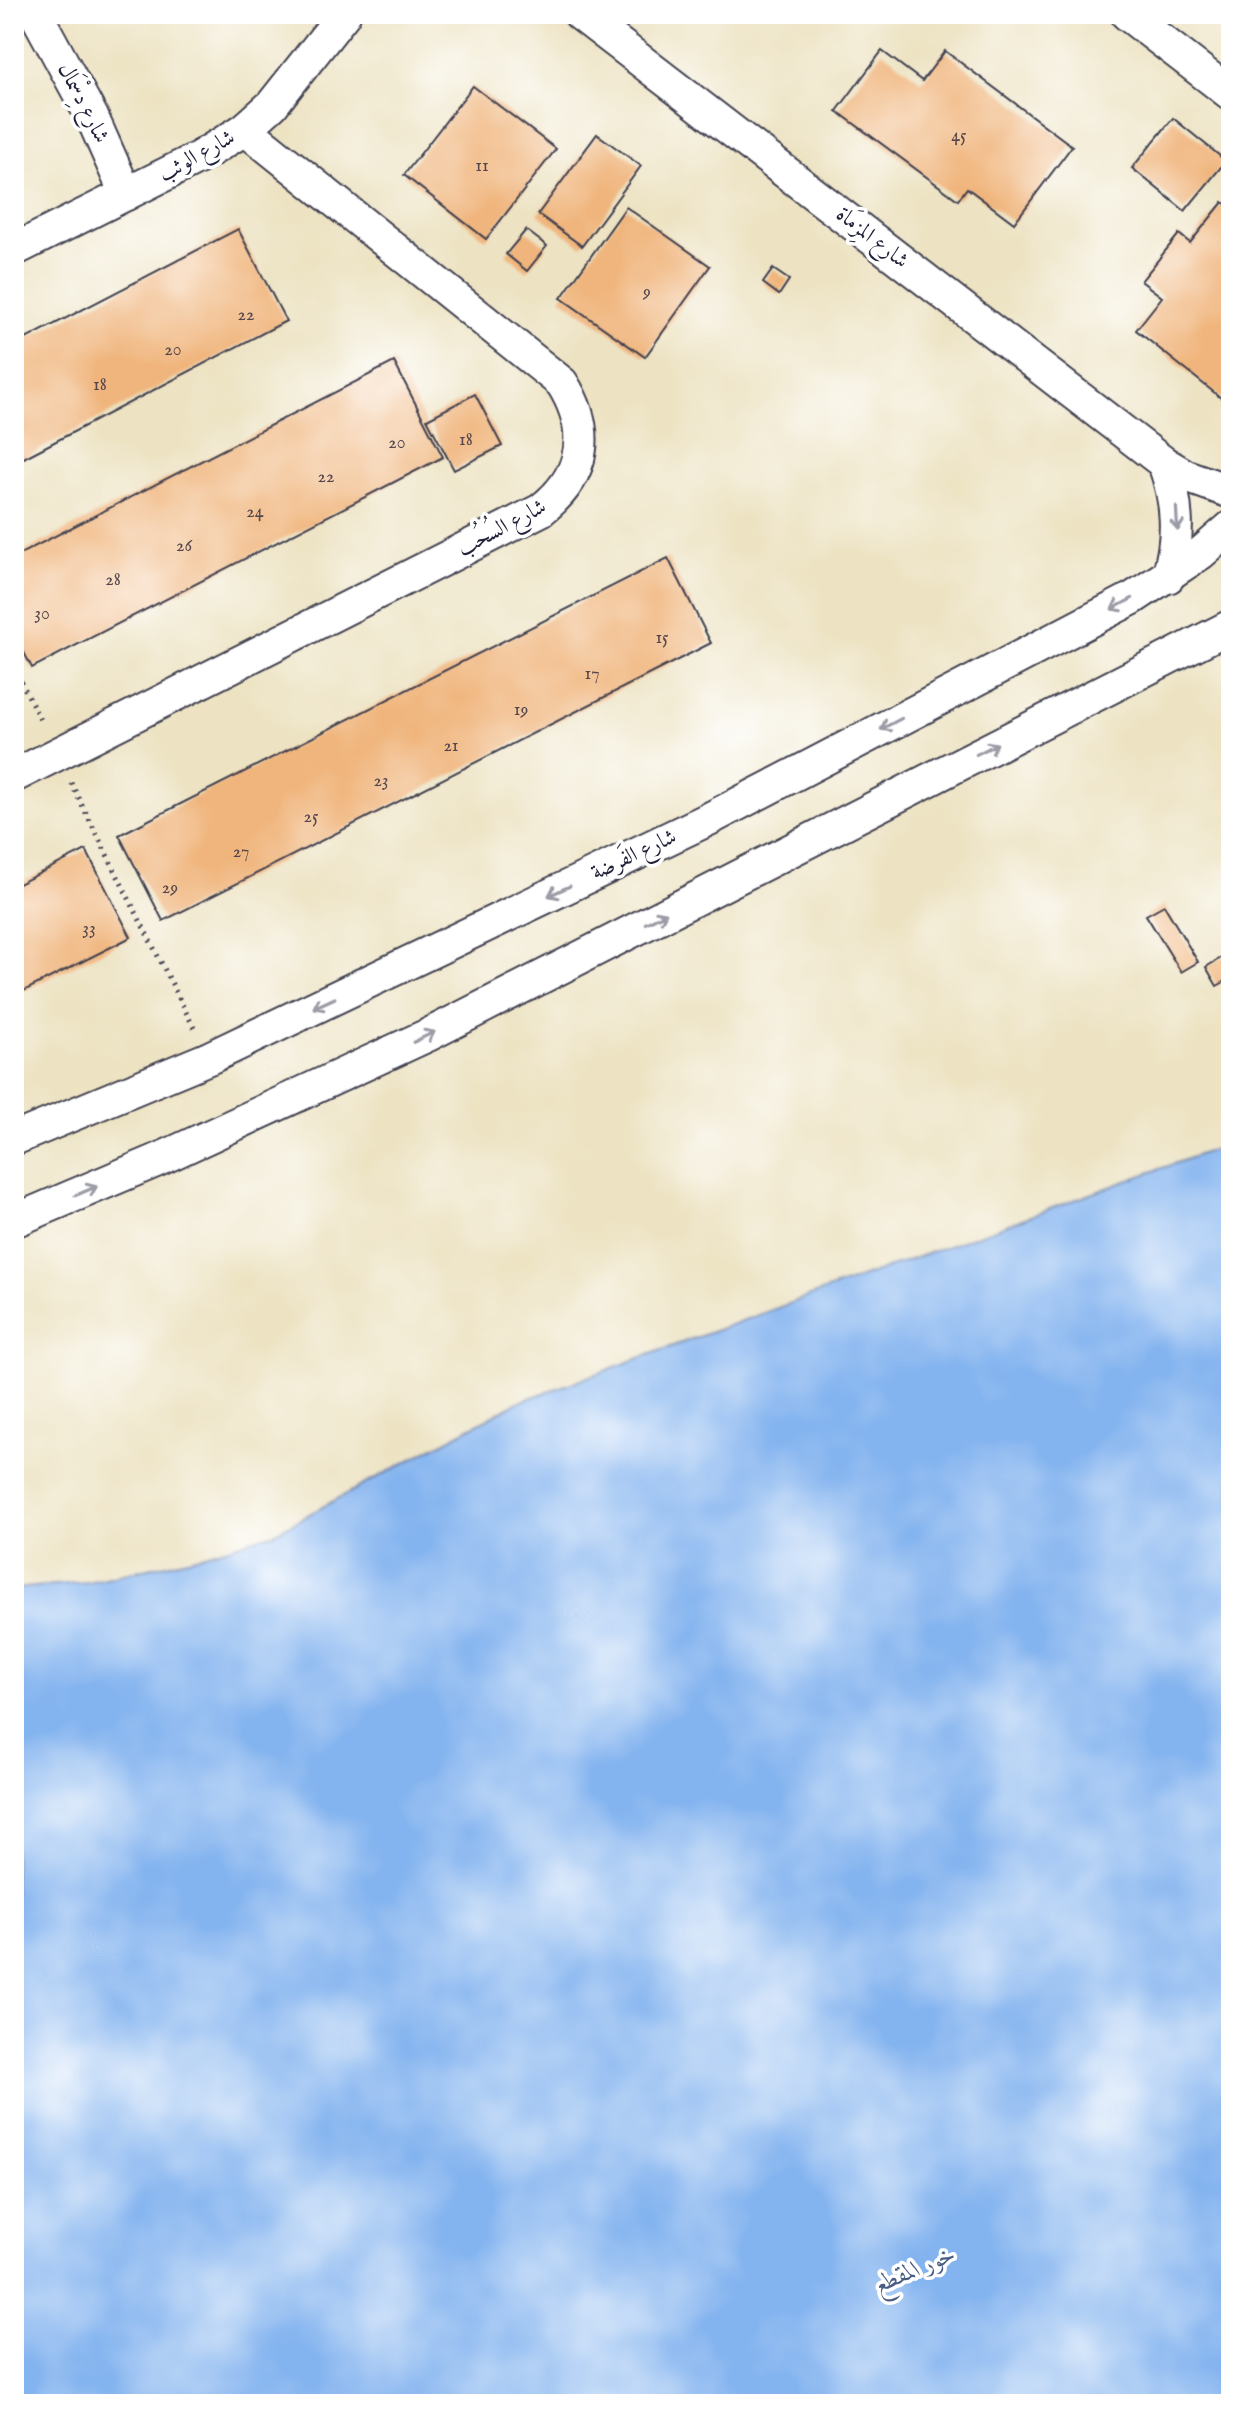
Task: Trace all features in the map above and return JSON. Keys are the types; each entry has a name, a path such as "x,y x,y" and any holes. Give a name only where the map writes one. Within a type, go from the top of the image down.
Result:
{"street":[{"name":"شارع دِسْمَال","path":"36,14 92,117 126,194"},
{"name":"شارع الوثب","path":"14,250 210,151 245,129 272,105 344,14"},
{"name":"شارع المِزمَاة","path":"580,14 1164,463 1186,476 1231,492"},
{"path":"1127,14 1231,94"},
{"name":"شارع السُحُب","path":"14,776 541,510 556,499 576,468 581,450 581,431 571,398 562,383 245,129"},
{"path":"1164,463 1176,508 1178,532 1168,577"},
{"name":"شارع الفَرضة","path":"14,1139 209,1058 711,818 1133,598 1168,577 1231,527"},
{"path":"14,1221 158,1160 428,1035 1231,626"}],"path":[{"path":"14,667 209,1058"}],"water":[{"name":"خور المقطع","path":"1231,1143 1231,2404 14,2404 14,1589 87,1582 192,1558 274,1533 516,1403"}],"building":[{"path":"882,51 922,81 945,51 1072,146 1014,223 967,188 958,200 837,111"},
{"path":"473,86 556,149 486,239 404,175"},
{"path":"1173,118 1226,161 1185,211 1132,168"},
{"path":"597,134 641,166 582,246 538,214"},
{"path":"1223,202 1231,208 1231,406 1136,330 1162,297 1141,281 1179,234 1190,243"},
{"path":"626,207 710,266 645,357 561,298"},
{"path":"238,229 286,321 14,463 14,345"},
{"path":"526,230 547,246 527,271 506,254"},
{"path":"773,269 789,280 779,295 763,283"},
{"path":"394,362 443,457 32,668 14,633 14,557"},
{"path":"475,394 502,446 454,470 427,419"},
{"path":"668,558 711,643 163,921 119,835"},
{"path":"86,850 131,937 14,996 14,886"},
{"path":"1164,905 1198,962 1181,972 1146,915"},
{"path":"1231,952 1231,978 1217,986 1206,967"}]}
